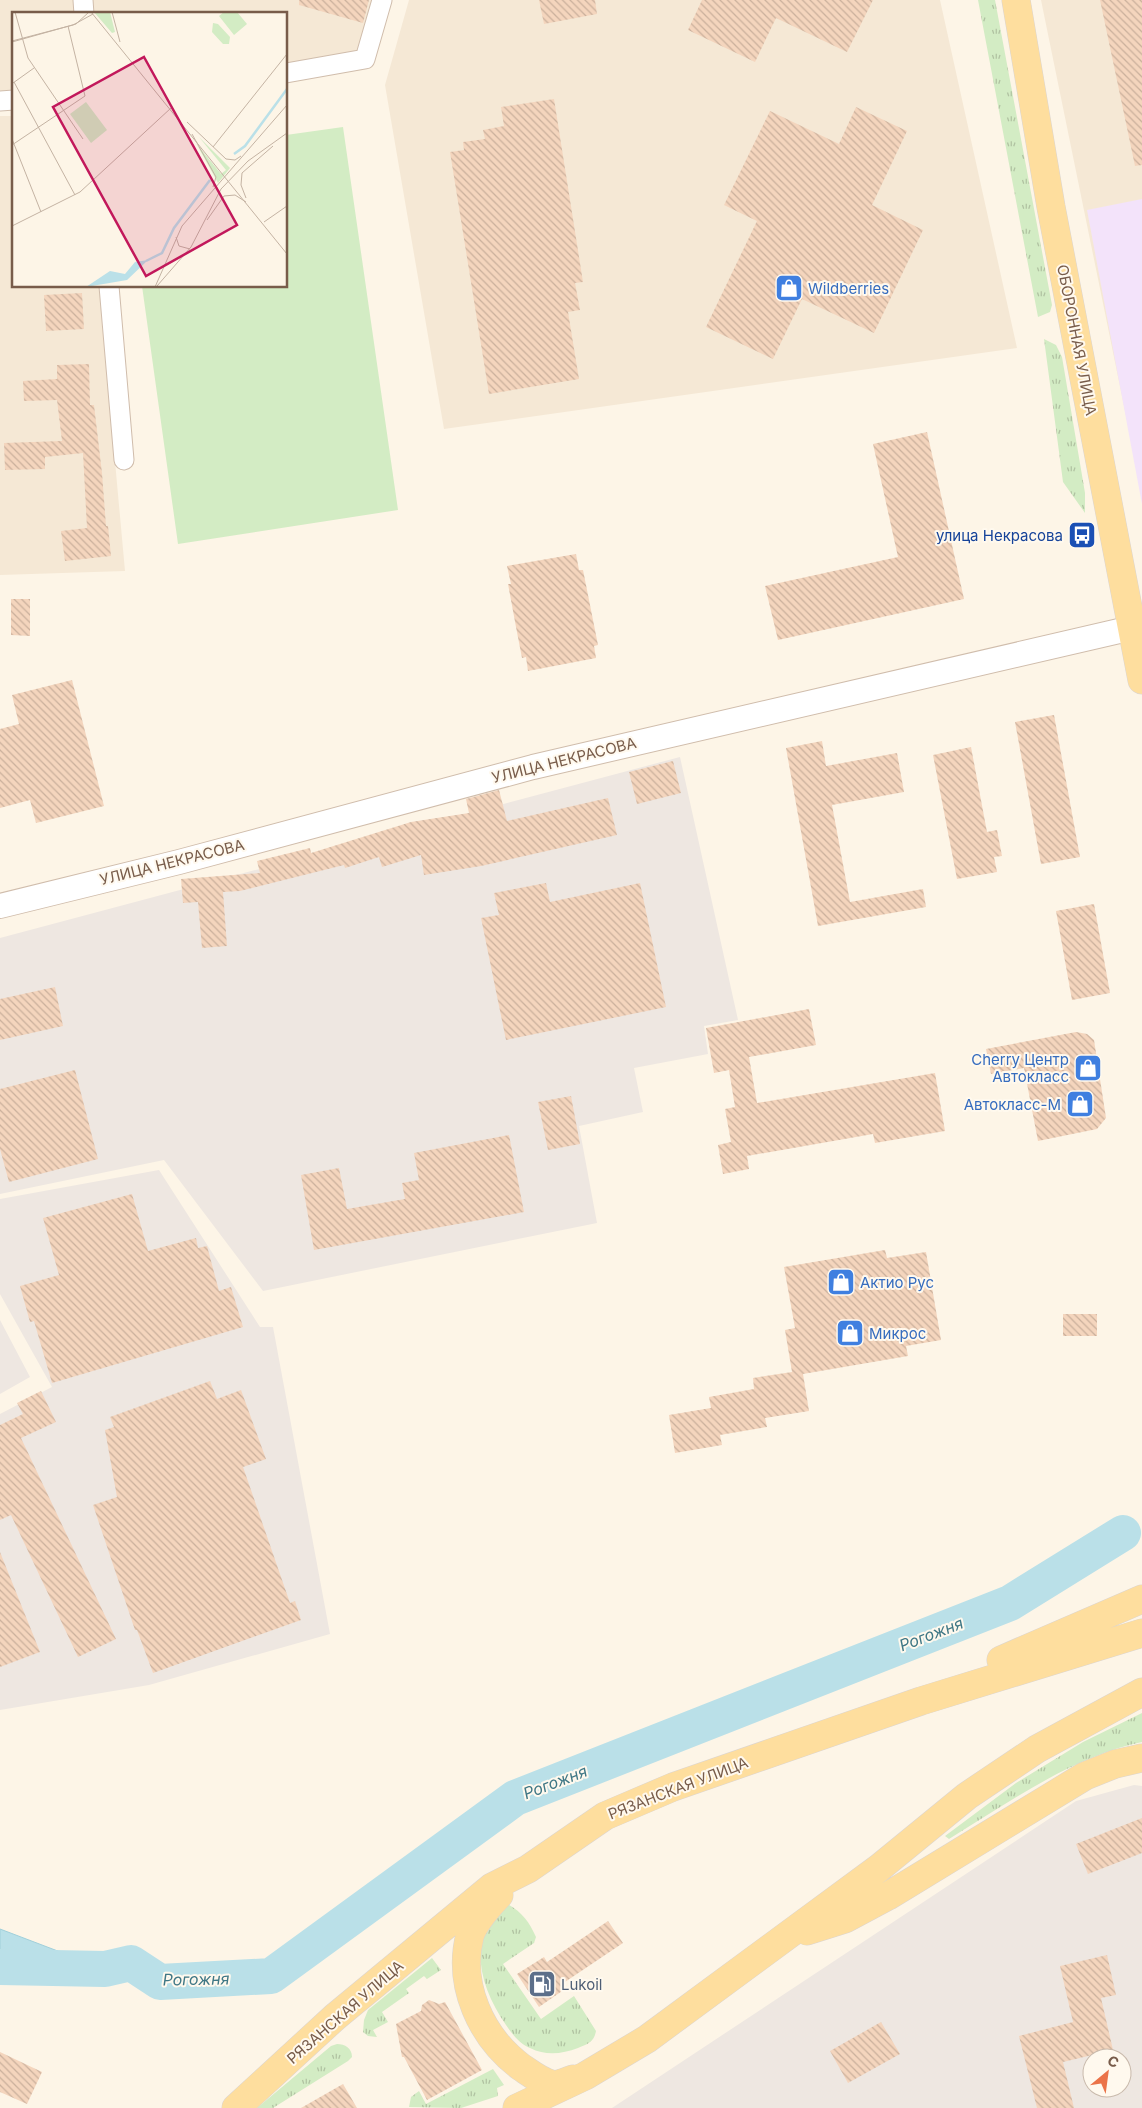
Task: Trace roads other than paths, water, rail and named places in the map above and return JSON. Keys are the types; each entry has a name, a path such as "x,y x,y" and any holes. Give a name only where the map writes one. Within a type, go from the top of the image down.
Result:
{"main road":[{"name":"ОБОРОННАЯ УЛИЦА","path":"1016,0 1051,207 1138,643 1142,680"},
{"path":"921,1700 973,1672 1142,1599"},
{"name":"РЯЗАНСКАЯ УЛИЦА","path":"236,2108 335,2018 492,1887 528,1869 605,1816 673,1787 921,1700 1142,1633"},
{"path":"517,2108 585,2076 647,2039 879,1868 967,1796 1037,1749 1142,1692"},
{"path":"786,1938 845,1919 888,1896 1085,1776 1115,1764 1142,1758"},
{"path":"528,1869 490,1904 471,1934 466,1972 470,1995 481,2020 506,2056 535,2077 552,2085 585,2076"}],"street":[{"path":"288,73 366,59 382,0"},
{"path":"109,288 124,460"},
{"name":"УЛИЦА НЕКРАСОВА","path":"0,906 188,859 533,767 1138,643"}],"water":[{"path":"0,1929 105,1969 0,1982"}],"waterway":[{"name":"Рогожня","path":"0,1967 105,1969 131,1963 160,1982 271,1976 515,1798 1010,1603 1123,1533"}],"place":[{"name":"Wildberries","path":"789,288"},
{"name":"улица Некрасова","path":"1082,535"},
{"name":"Cherry Центр Автокласс","path":"1088,1068"},
{"name":"Автокласс-М","path":"1080,1104"},
{"name":"Актио Рус","path":"841,1282"},
{"name":"Микрос","path":"850,1333"},
{"name":"Lukoil","path":"542,1984"}]}
